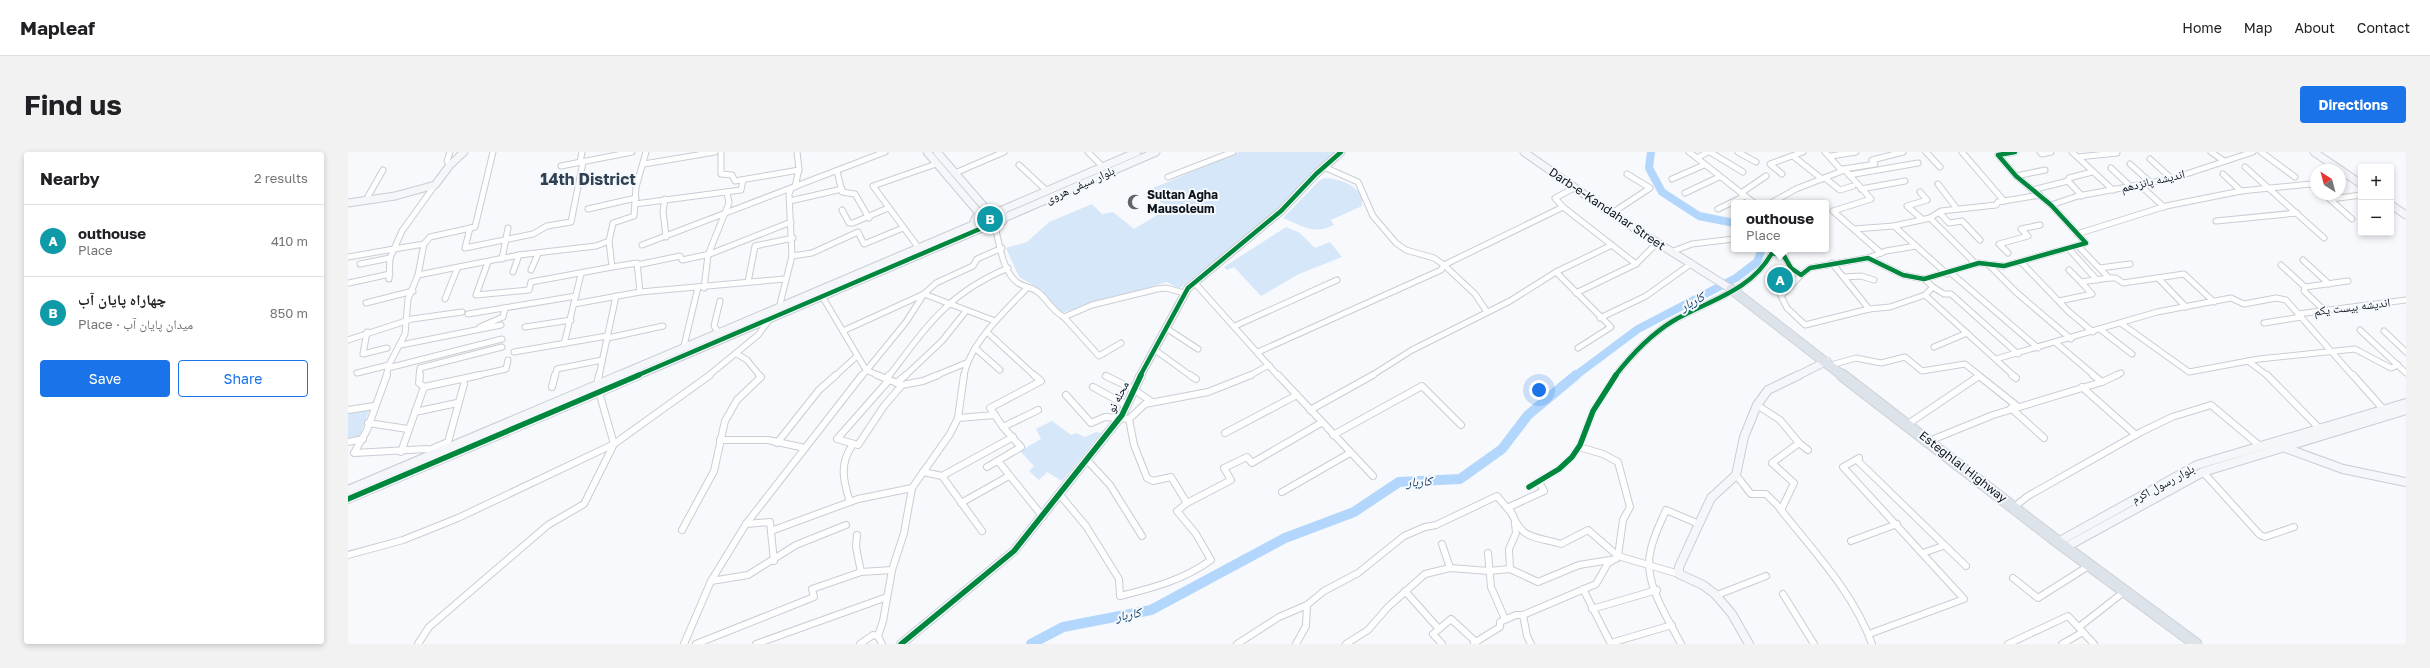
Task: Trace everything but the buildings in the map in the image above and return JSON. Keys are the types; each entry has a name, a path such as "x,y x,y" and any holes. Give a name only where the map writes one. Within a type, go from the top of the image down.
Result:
{"highway":[{"name":"Esteghlal Highway","path":"1733,290 1908,424 2062,545 2196,644"}],"street":[{"path":"450,152 447,161 450,166"},
{"path":"349,283 389,276 390,258 402,231 435,184 464,152"},
{"path":"464,384 448,442 431,452 354,453 363,439 374,406 383,390 388,367 406,334 405,322 408,299 413,291 418,275 424,244 430,237 475,227 479,217 482,191 493,152"},
{"path":"470,228 465,248 533,234 547,226 571,222 582,162 582,152"},
{"path":"561,166 632,152"},
{"path":"612,267 609,241 612,225 633,217 636,187 644,164 646,152"},
{"path":"644,164 715,152"},
{"path":"721,152 722,174 732,175 735,181 799,170"},
{"path":"348,555 403,540 458,518 614,444 696,386 758,336 781,307 785,279 792,256 790,201 799,170 797,152"},
{"path":"642,245 885,152"},
{"path":"928,152 936,164 979,213"},
{"path":"937,152 987,210"},
{"path":"955,173 1004,152"},
{"path":"1088,152 1103,167"},
{"name":"بلوار سیفی هروی","path":"1000,210 1137,152"},
{"name":"بلوار سیفی هروی","path":"1004,218 1156,152"},
{"path":"1168,177 1233,152"},
{"name":"محله نو","path":"901,644 1014,551 1043,517 1086,459 1119,418 1184,293 1194,282 1281,211 1324,167 1341,152"},
{"name":"Darb-e-Kandahar Street","path":"1524,152 1574,188 1614,212 1692,263 1709,272 1733,290"},
{"name":"Darb-e-Kandahar Street","path":"1533,152 1657,243 1673,251"},
{"path":"1689,152 1750,200"},
{"path":"1697,158 1709,152 1743,172"},
{"path":"1738,152 1756,162"},
{"path":"1782,174 1770,164 1803,152"},
{"path":"1825,152 1831,156 1871,199 1833,211 1881,253"},
{"path":"1831,156 1855,152"},
{"path":"1777,200 1842,171 1842,169 1875,164 1872,160 1903,152"},
{"path":"1926,152 1940,167"},
{"path":"1962,152 2004,201"},
{"path":"1868,258 1903,275 1924,278 1949,273 1976,264 2004,266 2086,243 2051,207 2051,205 2016,176 1998,155 2015,152"},
{"path":"2040,152 2042,154 2051,152"},
{"path":"2072,152 2113,190"},
{"path":"2211,152 2224,161"},
{"name":"اندیشه پانزدهم","path":"2051,205 2082,196 2172,179 2241,154 2253,152"},
{"path":"2261,152 2295,177"},
{"path":"2314,152 2358,182"},
{"path":"2078,157 2117,153"},
{"path":"1794,154 1840,190 1853,186"},
{"path":"1130,155 1135,161"},
{"path":"2150,159 2172,179"},
{"path":"1849,175 1918,163"},
{"path":"918,247 873,186 936,164"},
{"path":"2130,164 2151,183"},
{"path":"1019,165 1046,191"},
{"path":"1672,179 1704,165"},
{"path":"1324,167 1357,182 1364,190 1366,203 1387,233 1402,248 1420,256 1428,255 1439,259 1474,294 1487,312"},
{"path":"2245,167 2324,238"},
{"path":"2111,168 2130,186"},
{"path":"366,200 383,170"},
{"path":"2016,176 2045,170"},
{"path":"837,171 845,194 855,194 868,218"},
{"path":"2032,190 2068,181 2069,178 2092,172"},
{"path":"1614,212 1650,188 1627,174"},
{"path":"2223,174 2241,191"},
{"path":"1734,200 1743,195 1766,176"},
{"path":"1685,193 1719,177"},
{"path":"635,204 676,197 678,200 741,190 743,180"},
{"path":"1861,189 1905,181"},
{"path":"2068,181 2082,196"},
{"path":"348,203 395,196 435,184"},
{"path":"1938,184 1957,209"},
{"path":"2077,234 2111,225 2164,207 2241,191 2310,184"},
{"path":"2141,186 2164,207"},
{"path":"1574,188 1556,198 1563,207 1636,264"},
{"path":"790,201 842,189"},
{"path":"704,288 703,281 715,235 727,213 726,207 729,203 727,192"},
{"path":"1920,192 1927,200 1907,206 1922,219"},
{"path":"1854,229 1894,226 1930,218 1941,211 1996,205 2004,201 2040,195"},
{"path":"2346,198 2358,196"},
{"path":"588,209 636,198"},
{"path":"665,199 663,210 666,237"},
{"path":"2332,200 2352,219"},
{"path":"1718,209 1731,202"},
{"path":"1258,352 1441,270 1444,265 1563,207"},
{"path":"842,210 849,223 868,218 888,208"},
{"path":"978,226 975,218 979,213 987,210 1000,210 1004,218 996,227"},
{"path":"1940,213 1949,223 1962,221 1980,240"},
{"path":"2216,221 2297,213"},
{"path":"1930,218 1976,264"},
{"path":"637,265 680,256 682,260 710,254 791,222"},
{"path":"2008,253 1999,244 2028,236 2021,229 2040,225"},
{"path":"348,490 431,452 597,389 770,319 907,256 918,247 978,226 996,227"},
{"path":"348,499 597,389 684,346 978,226"},
{"path":"1894,226 2038,348"},
{"path":"996,227 1008,268 1016,281 1026,288 1038,292 1054,313 1064,317 1099,356 1121,343"},
{"path":"502,259 508,228"},
{"path":"792,256 812,253 858,232 864,244 903,228"},
{"path":"748,282 755,246 792,238"},
{"path":"1673,251 1692,244 1731,239"},
{"path":"418,275 457,269 519,255 538,254 596,246 609,241"},
{"path":"1576,293 1636,264 1657,243"},
{"path":"348,257 424,244"},
{"path":"1310,410 1394,363 1412,350 1510,301 1556,272 1612,245"},
{"path":"1916,246 1881,253 1868,258 1810,268 1801,275 1781,296 1787,308 1805,325 1816,324 1869,309 1890,308 1925,295 1933,287"},
{"path":"2078,246 2110,278"},
{"path":"684,644 711,581 746,524 866,370 906,322 924,294 936,283 973,266 977,259 1002,248"},
{"path":"2069,249 2097,280"},
{"path":"1529,487 1567,463 1579,447 1594,410 1626,362 1661,329 1733,290 1755,274 1770,258 1772,252"},
{"path":"1774,252 1784,256 1791,268 1801,275"},
{"path":"531,270 538,254"},
{"path":"513,272 519,255"},
{"path":"360,264 390,258"},
{"path":"2303,260 2329,284"},
{"path":"488,262 476,295 529,290 531,282 581,274 637,262 640,292"},
{"path":"2021,262 2059,301 2093,332"},
{"path":"1600,318 1646,296 1692,263"},
{"path":"1832,263 1869,309"},
{"path":"2100,268 2130,264"},
{"path":"2281,265 2305,287 2304,291 2311,299 2325,310"},
{"path":"1990,266 2017,293 2070,339"},
{"path":"966,311 936,350 899,384 858,445 837,438 888,379 945,303 960,291 1008,268"},
{"path":"445,299 457,269"},
{"path":"2059,301 2092,294 2069,270"},
{"path":"1556,272 1611,328 1578,348"},
{"path":"564,344 581,274"},
{"path":"2081,282 2116,278 2123,283 2184,274 2214,302"},
{"path":"1844,277 1861,276 1874,280"},
{"path":"1924,278 1933,287 1944,294 1951,294 2018,354"},
{"path":"2158,278 2186,307"},
{"path":"574,304 640,292 698,287 704,288 785,279"},
{"path":"1235,326 1337,280"},
{"path":"2305,287 2348,281"},
{"path":"1194,282 1297,395 1321,424 1373,476"},
{"path":"684,346 698,287"},
{"path":"882,644 878,636 884,621 892,570 904,533 912,488 950,434 958,418 966,363 987,332 1026,288"},
{"path":"1064,317 1092,305 1157,289 1166,288 1184,293"},
{"path":"366,303 413,291"},
{"path":"842,331 924,294 996,321"},
{"path":"1925,295 2016,378"},
{"path":"468,314 576,296"},
{"path":"418,644 429,627 548,525 584,504 614,444 597,389 616,296"},
{"path":"822,296 866,370 899,384 930,378 966,363"},
{"path":"1996,359 2122,324 2157,312 2231,298 2244,304 2276,298 2286,300 2383,409"},
{"name":"اندیشه بیست یکم","path":"2264,323 2325,310 2406,300"},
{"path":"719,333 714,326 720,301"},
{"path":"474,330 503,317 505,308"},
{"path":"348,340 368,332 405,322 462,312"},
{"path":"525,327 571,320"},
{"path":"2122,324 2189,372 2248,361 2332,350 2355,349 2391,368 2398,365"},
{"path":"401,345 501,325"},
{"path":"514,352 608,337 663,326"},
{"path":"1166,328 1198,349"},
{"path":"2101,330 2132,354"},
{"path":"2360,330 2406,373"},
{"path":"2384,331 2406,352"},
{"path":"368,332 363,354 387,348"},
{"path":"987,332 1041,381 990,406 995,416 1021,448 987,467"},
{"path":"1934,348 1967,333"},
{"path":"357,373 388,367 502,339"},
{"path":"2056,343 2102,382"},
{"path":"424,387 419,383 420,368 502,347"},
{"path":"975,348 1000,370"},
{"path":"1154,350 1196,379"},
{"path":"682,530 709,484 714,472 725,420 732,408 761,377 747,360 737,354"},
{"path":"777,443 819,390 857,356"},
{"path":"1679,574 1679,567 1711,498 1736,475 1744,437 1757,405 1768,390 1829,363 1856,358 1881,363 1905,357 1922,371 1965,364 2017,406"},
{"path":"424,387 506,369 508,360"},
{"path":"552,387 558,369 602,360"},
{"path":"2248,361 2266,373 2320,429"},
{"path":"1066,395 1091,423 1104,417 1129,419 1145,404 1208,392 1241,380 1270,365"},
{"path":"1929,442 1964,424 2017,406 2102,382 2121,373"},
{"path":"1106,376 1133,389 1152,402"},
{"path":"1908,424 1979,376"},
{"path":"1333,435 1422,386 1460,425"},
{"path":"402,452 409,433 408,429 424,387"},
{"path":"1093,387 1126,405"},
{"path":"2082,387 2136,435"},
{"path":"1225,433 1297,395"},
{"path":"414,412 458,403"},
{"name":"بلوار رسول اکرم","path":"2062,545 2203,472 2320,429 2406,403"},
{"path":"1757,405 1780,420 1799,443 1808,450"},
{"path":"2014,507 2028,496 2136,435 2172,417 2212,405 2260,446"},
{"path":"348,410 374,406"},
{"path":"2011,408 2044,438"},
{"path":"1004,427 1038,410"},
{"name":"بلوار رسول اکرم","path":"2062,545 2197,465 2260,446 2278,444 2406,410"},
{"path":"958,418 995,416"},
{"path":"1129,419 1134,445 1147,478 1153,481 1171,477 1187,502"},
{"path":"368,423 408,429"},
{"path":"1060,495 1086,526 1119,579 1120,596 1176,582 1193,574 1211,560 1196,534 1177,511 1187,502 1231,480 1224,468 1247,458 1252,463 1321,424"},
{"path":"923,472 942,476 1013,437"},
{"path":"348,442 363,439"},
{"path":"720,440 768,440 805,448"},
{"path":"1781,510 1794,483 1772,463 1799,443"},
{"path":"850,502 841,468 843,459 853,444"},
{"path":"2278,444 2343,469 2406,482"},
{"path":"1579,447 1603,454 1618,462 1630,507 1623,520 1619,557"},
{"path":"1282,492 1350,453"},
{"path":"1086,459 1101,472 1117,493 1142,536"},
{"path":"1869,634 1964,599 1897,524 1843,467 1858,459 1943,546 1966,566"},
{"path":"998,461 1043,517"},
{"path":"2203,472 2260,535 2265,537 2294,527"},
{"path":"1736,475 1751,494 1766,494 1781,510 1849,600 1869,634 1872,644"},
{"path":"942,476 982,531"},
{"path":"961,503 1009,476"},
{"path":"1510,570 1509,549 1516,533 1513,515 1509,508 1544,491 1539,482"},
{"path":"771,531 850,502 891,490 912,488"},
{"path":"1237,644 1289,611 1307,605 1313,597 1357,574 1397,543 1427,525 1436,525 1497,496 1513,515"},
{"path":"1681,644 1657,590 1649,566 1653,544 1666,510 1699,524"},
{"path":"746,524 770,522 774,561"},
{"path":"1514,522 1522,533 1561,544 1588,530 1605,543 1619,557"},
{"path":"711,581 748,575 774,561 808,539 846,524"},
{"path":"1851,541 1897,524"},
{"path":"857,535 856,547 861,572"},
{"path":"1442,544 1450,568"},
{"path":"1923,553 1943,546"},
{"path":"1488,553 1488,571 1491,588 1505,619"},
{"path":"1442,644 1433,634 1451,619 1475,643 1500,627 1500,622 1505,619 1523,615 1596,584 1608,563 1619,557"},
{"path":"1348,644 1368,630 1381,613 1425,574 1450,568 1488,571 1510,570 1538,582 1579,565 1619,557 1679,574 1709,589 1716,595 1742,629 1749,644"},
{"path":"2013,578 2038,598 2090,565"},
{"path":"696,644 814,597 812,589 861,572 892,570"},
{"path":"1716,595 1766,576"},
{"path":"1583,589 1611,644 1672,625"},
{"path":"1592,609 1657,590"},
{"path":"1405,591 1439,629"},
{"path":"2062,644 2081,630 2125,592"},
{"path":"1783,594 1814,644"},
{"path":"756,644 887,597"},
{"path":"1296,644 1304,635 1308,622 1307,605"},
{"path":"1523,615 1527,636 1532,644"},
{"path":"2008,644 2068,616 2094,644"},
{"path":"860,644 873,635 878,636"}],"shaded area":[{"path":"1239,152 1336,152 1269,217 1179,289 1167,282 1061,313 1057,311 1042,290 1019,277 1006,248 1027,242 1049,222 1092,204 1102,214 1113,212 1134,229 1169,208 1146,191"},
{"path":"1325,178 1336,179 1354,187 1362,195 1362,206 1331,220 1334,225 1327,228 1308,228 1283,218 1320,180"},
{"path":"1286,227 1300,233 1315,248 1330,242 1342,257 1299,274 1261,296 1234,267 1227,270 1224,267"},
{"path":"370,408 359,438 348,440 348,411"},
{"path":"1052,421 1071,435 1076,433 1085,437 1096,432 1101,433 1062,481 1047,472 1039,480 1029,471 1034,466 1020,451 1041,439 1036,429"}],"waterway":[{"name":"کاربار","path":"1651,152 1649,168 1662,192 1699,216 1731,222"},
{"name":"کاربار","path":"1575,376 1638,329 1736,278 1757,262 1761,252"},
{"name":"کاربار","path":"1031,644 1063,627 1151,610 1285,538 1354,512 1399,482 1460,479 1502,449 1528,415 1576,375"}],"cycle path":[{"path":"901,644 1014,551 1043,517 1122,415 1133,389 1188,288 1281,211 1316,174 1341,152"},
{"path":"1529,487 1549,476 1567,463 1572,457 1580,445 1593,411 1599,400 1622,366 1641,345 1674,321 1738,289 1752,279 1764,267 1772,253 1784,256 1791,268 1801,275 1810,268 1868,258 1903,275 1924,279 1979,263 2004,266 2086,243 2051,207 2051,205 2016,176 1998,155 2015,152"},
{"path":"348,499 982,228"}],"place":[{"name":"Sultan Agha Mausoleum","path":"1135,202"},
{"name":"چهاراه پایان آب","path":"990,219"},
{"name":"outhouse","path":"1780,280"}],"district":[{"name":"14th District","path":"588,179"}]}
